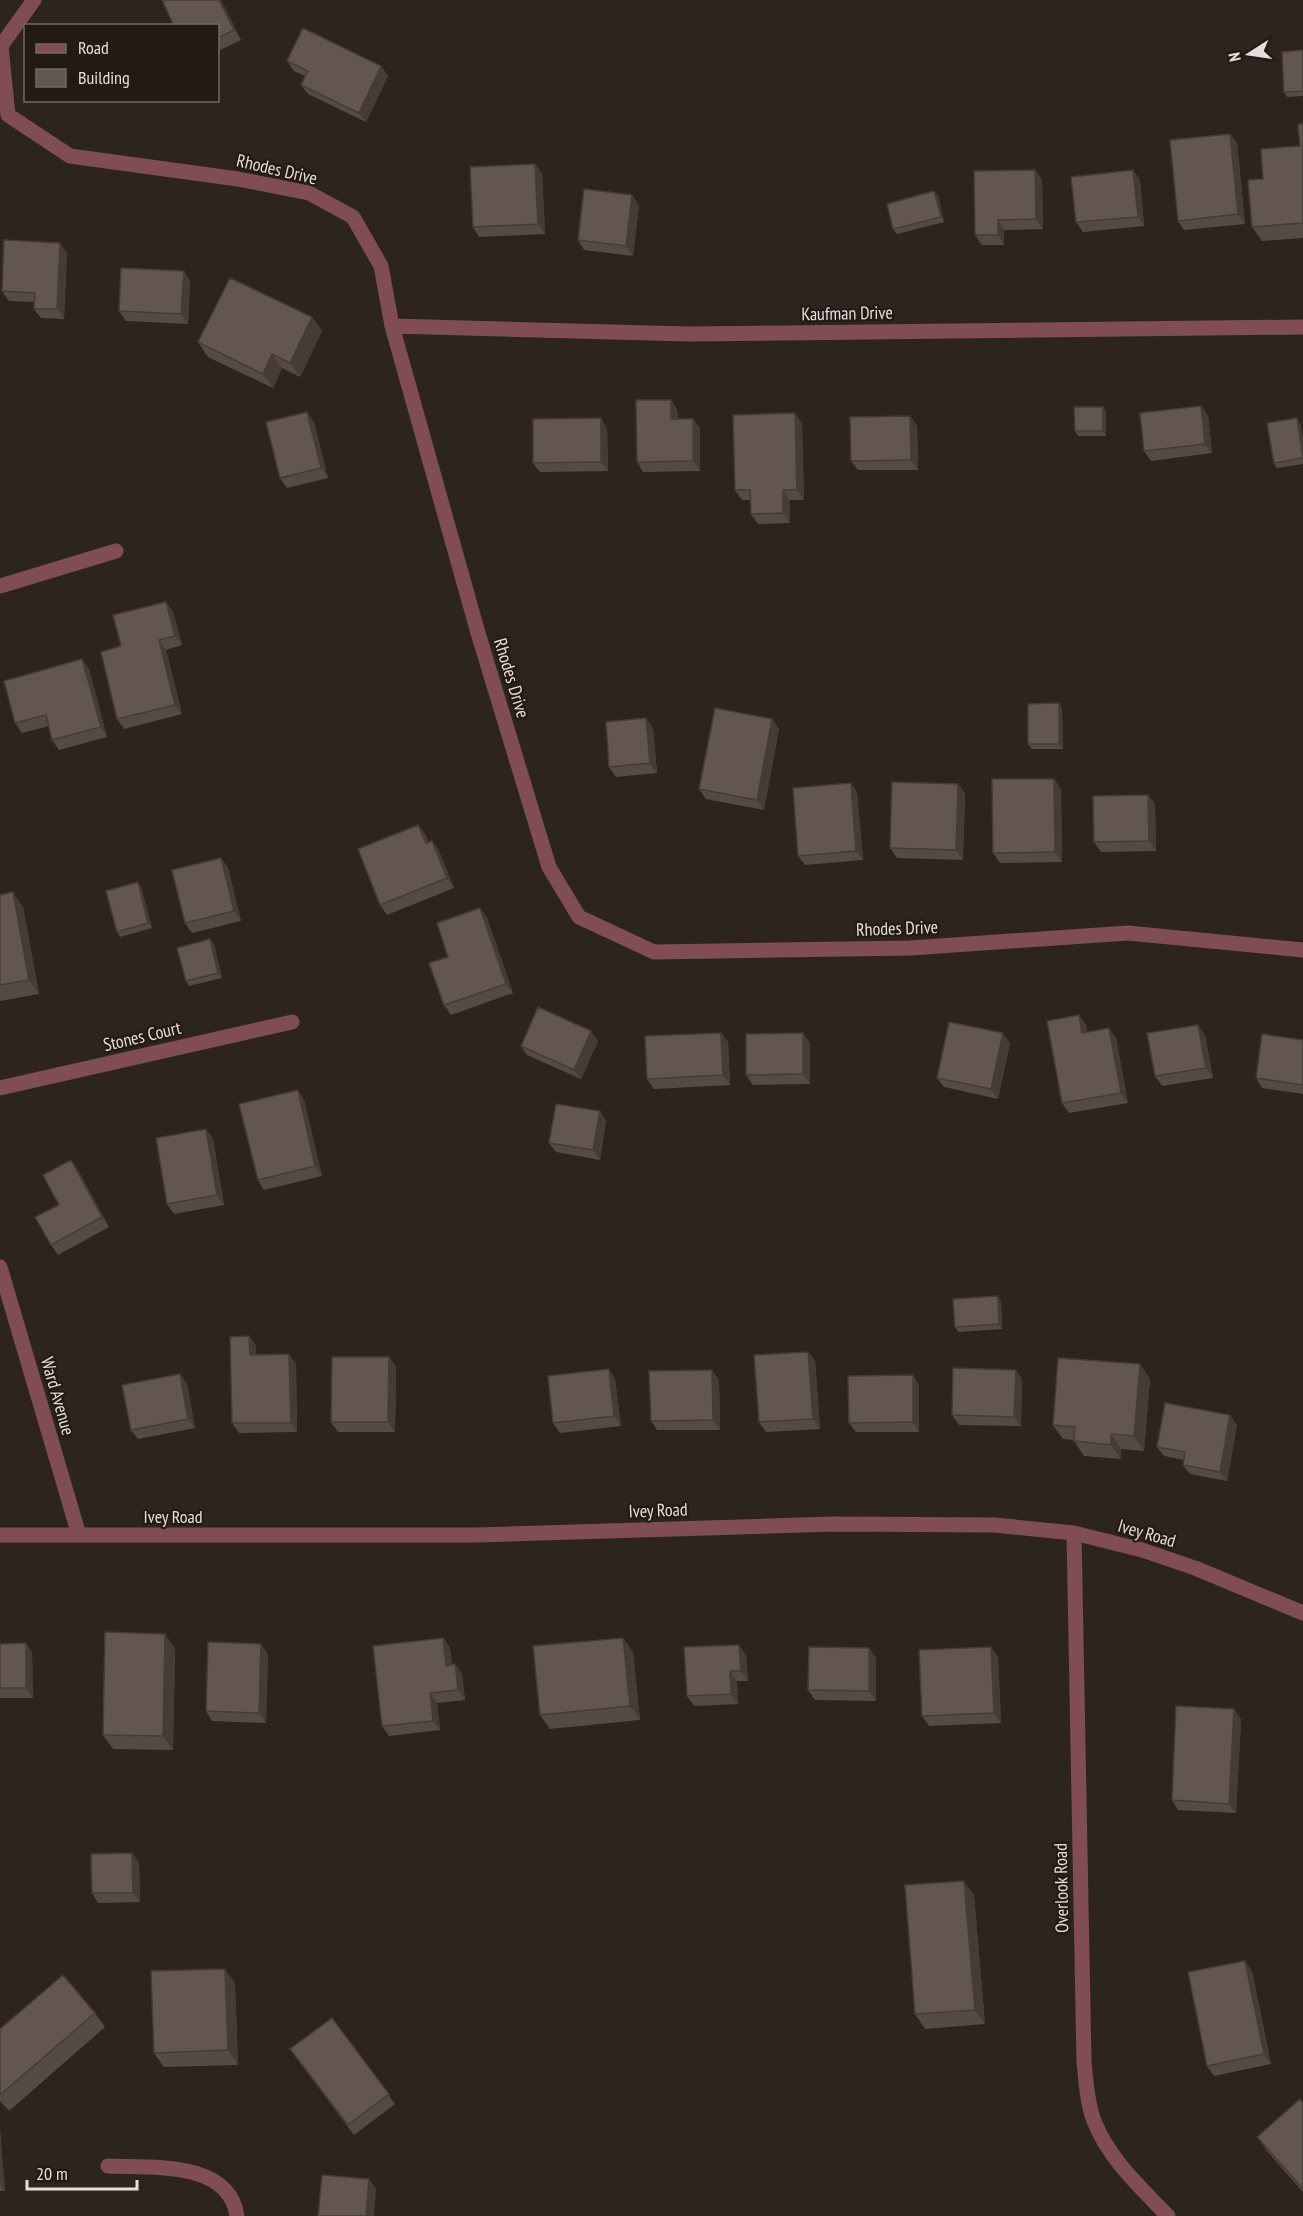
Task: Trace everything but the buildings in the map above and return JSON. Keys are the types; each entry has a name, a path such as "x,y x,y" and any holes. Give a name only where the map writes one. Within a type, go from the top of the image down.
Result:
{"street":[{"name":"Rhodes Drive","path":"34,0 2,46 8,115 70,156 238,179 309,193 353,217 381,266 392,326 478,633 549,867 579,917 654,951 911,948 1128,933 1303,950"},
{"name":"Kaufman Drive","path":"392,326 688,334 1303,327"},
{"path":"0,586 116,551"},
{"name":"Stones Court","path":"0,1088 292,1022"},
{"name":"Ward Avenue","path":"0,1268 79,1535"},
{"name":"Ivey Road","path":"0,1535 477,1535 834,1524 994,1525 1074,1533 1142,1550 1195,1568 1303,1612"},
{"name":"Overlook Road","path":"1074,1533 1084,2062 1088,2095 1094,2121 1124,2170 1167,2216"},
{"path":"108,2166 186,2170 214,2179 227,2192 237,2216"}]}
